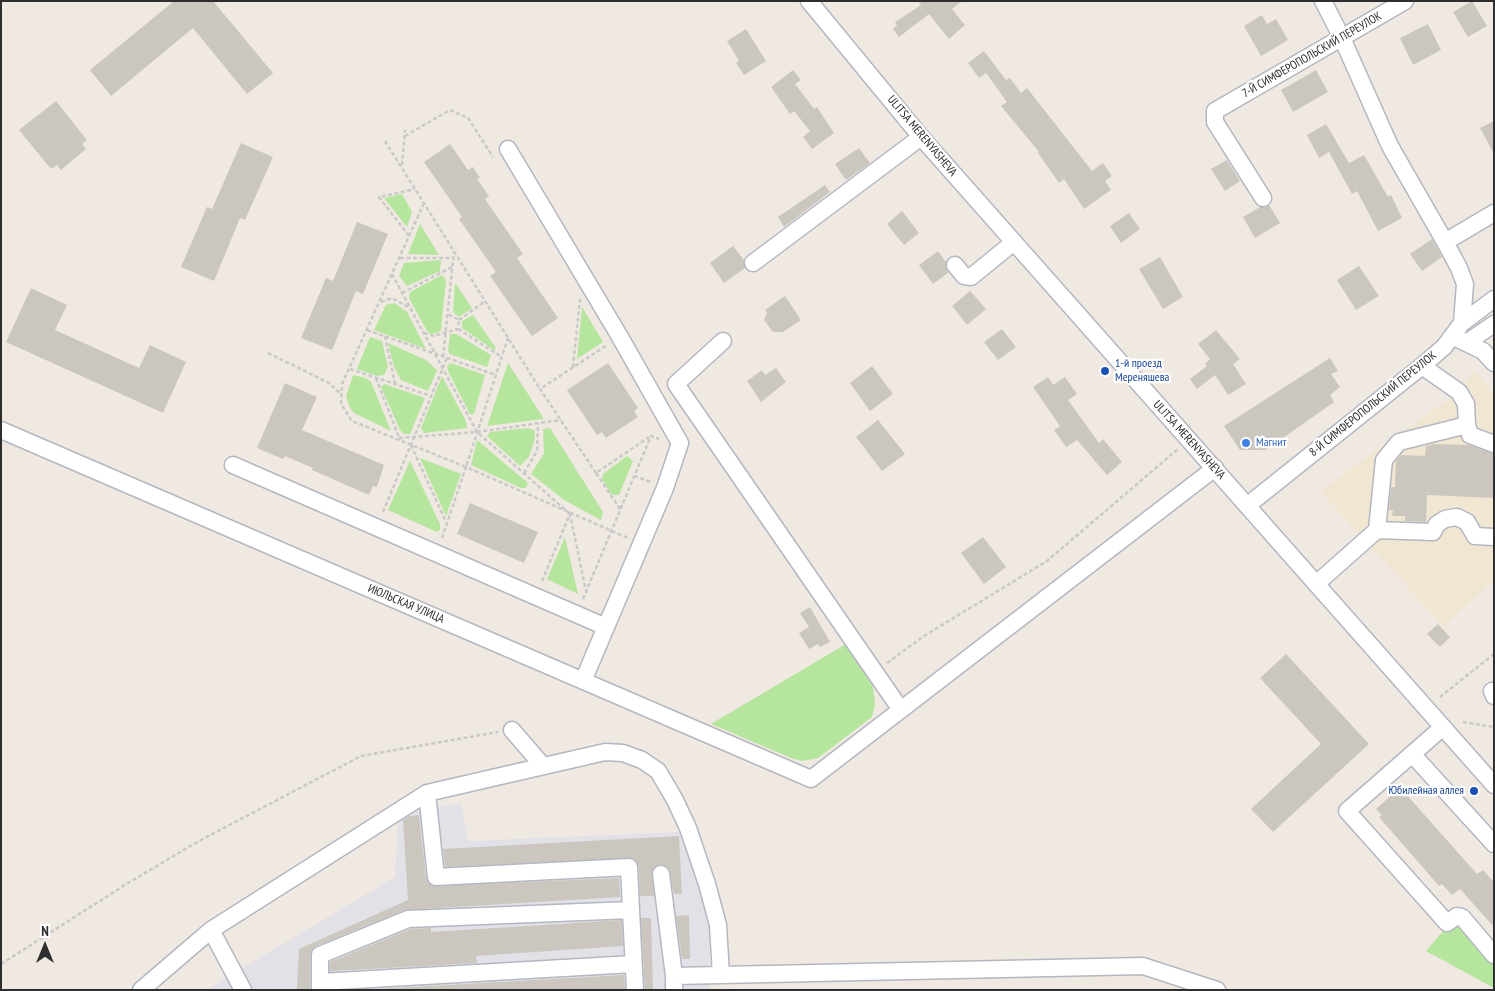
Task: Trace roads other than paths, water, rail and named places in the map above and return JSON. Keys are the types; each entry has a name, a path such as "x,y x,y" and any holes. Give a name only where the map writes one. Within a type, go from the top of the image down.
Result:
{"street":[{"name":"ULITSA MERENYASHEVA","path":"809,1 921,137 1494,785"},
{"path":"1323,1 1342,38 1390,146 1446,242 1465,284 1460,334"},
{"name":"7-Й СИМФЕРОПОЛЬСКИЙ ПЕРЕУЛОК","path":"1263,198 1215,122 1216,111 1405,1"},
{"path":"753,263 921,137"},
{"path":"501,155 620,336 680,442 681,448 583,681"},
{"path":"1446,242 1494,213"},
{"path":"955,265 964,276 971,277 1014,242"},
{"name":"8-Й СИМФЕРОПОЛЬСКИЙ ПЕРЕУЛОК","path":"1248,505 1422,366 1460,334 1494,300"},
{"path":"1460,334 1494,324"},
{"path":"1460,334 1483,351 1494,363"},
{"path":"723,341 676,384 901,710 1215,468"},
{"path":"1422,366 1458,392 1466,404 1467,425 1470,435 1494,444"},
{"path":"1316,584 1377,530 1384,460 1399,442 1467,425"},
{"name":"ИЮЛЬСКАЯ УЛИЦА","path":"1,430 811,779 901,710"},
{"path":"232,464 606,627"},
{"path":"1377,530 1432,532 1437,524 1445,519 1457,518 1467,522 1475,536 1494,537"},
{"path":"1443,727 1347,811 1446,923 1457,916 1462,917 1494,955"},
{"path":"512,730 543,766"},
{"path":"141,990 211,930 427,794 605,752 623,753 642,760 658,771 688,828 707,884 718,925 721,975"},
{"path":"1413,755 1494,844"},
{"path":"427,794 436,877 629,867 635,990"},
{"path":"661,874 674,983 721,975 1143,966 1217,990"},
{"path":"631,910 408,919 320,955 320,986 634,964"},
{"path":"211,930 244,990"}],"place":[{"name":"1-й проезд Мереняшева","path":"1105,371"},
{"name":"Магнит","path":"1246,443"},
{"name":"Юбилейная аллея","path":"1474,791"}]}
